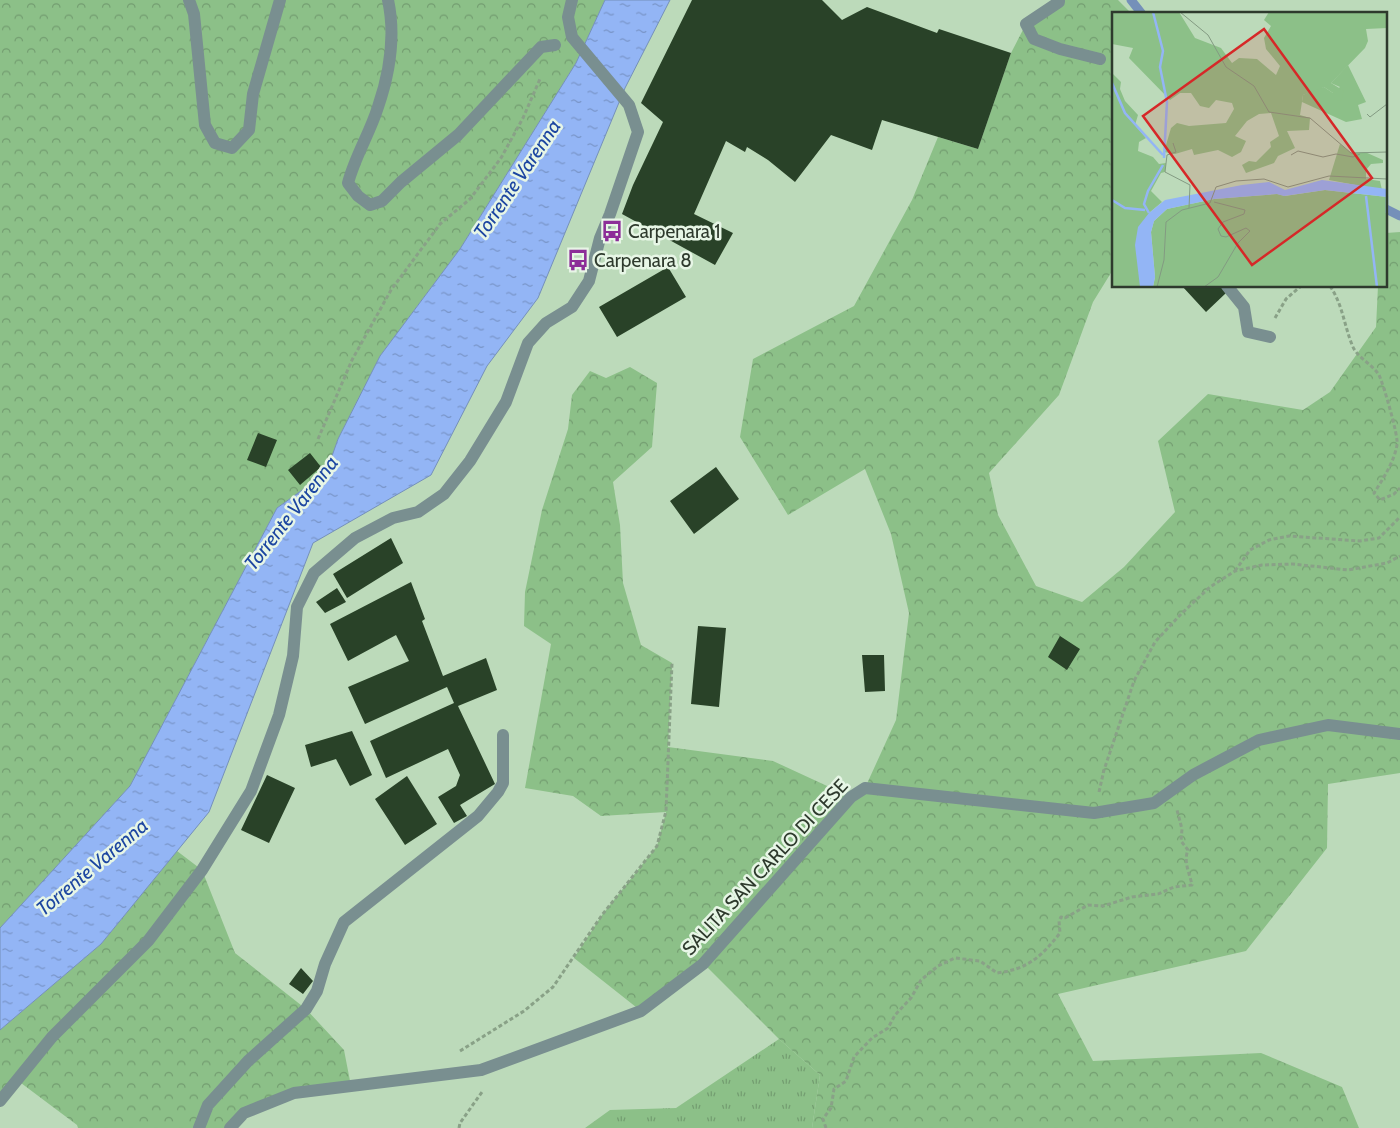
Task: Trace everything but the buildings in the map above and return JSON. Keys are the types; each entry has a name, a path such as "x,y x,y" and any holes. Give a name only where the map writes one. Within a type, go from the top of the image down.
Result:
{"street":[{"path":"189,0 194,14 205,125 216,143 232,148 249,130 253,94 280,0"},
{"path":"388,0 391,14 391,61 378,108 354,163 348,183 358,196 370,205 382,201 401,182 458,135 541,47 555,45"},
{"path":"0,1101 52,1037 148,941 202,870 251,791 279,715 293,656 297,607 314,572 355,538 394,518 418,512 444,494 470,461 506,402 528,343 546,323 572,307 589,281 600,238 638,132 629,105 572,37 568,18 572,0"},
{"path":"1059,0 1059,2 1026,24 1034,39 1060,49 1100,60"},
{"path":"1229,288 1244,307 1248,332 1270,337"},
{"name":"SALITA SAN CARLO DI CESE","path":"230,1128 244,1113 294,1093 481,1070 641,1011 703,964 851,797 865,788 1094,812 1154,803 1193,775 1259,740 1328,725 1400,734"},
{"path":"199,1128 208,1105 241,1068 306,1009 317,991 324,964 344,922 478,816 498,792 503,782 503,736"}],"path":[{"path":"318,439 352,360 392,290 440,224 470,199 501,158 523,118 555,45"},
{"path":"1270,337 1276,316 1282,304 1298,288"},
{"path":"1331,288 1338,298 1354,349 1369,362 1379,376 1398,444 1374,493 1380,500 1394,494 1400,488"},
{"path":"1235,571 1250,550 1268,540 1289,536 1370,540 1379,538 1400,517"},
{"path":"1094,812 1104,770 1134,681 1155,642 1210,587 1235,571 1262,565 1293,564 1348,570 1387,563 1400,556"},
{"path":"459,1051 524,1011 554,987 602,915 657,846 666,812 672,663"},
{"path":"826,1128 823,1118 831,1108 834,1089 846,1081 854,1057 872,1038 888,1028 895,1015 911,998 921,980 938,966 954,958 980,961 996,973 1025,967 1048,948 1060,933 1059,921 1061,918 1065,918 1088,906 1103,906 1132,897 1158,894 1174,887 1192,885 1187,867 1186,855 1188,850 1181,841 1182,829 1172,790"},
{"path":"459,1128 485,1088 493,1066"}],"green space":[{"path":"0,0 605,0 576,63 460,249 380,356 338,439 326,473 277,508 130,786 0,928"},
{"path":"1059,0 1118,0 1130,12 1112,12 1112,271 1093,302 1059,395 989,473 998,515 1036,586 1082,602 1124,567 1175,512 1158,441 1208,394 1303,410 1330,392 1376,327 1378,288 1388,288 1388,233 1400,232 1400,773 1328,784 1327,848 1246,951 1058,994 1093,1061 1261,1053 1342,1087 1359,1128 812,1128 820,1075 779,1039 704,964 641,1011 574,958 602,915 657,846 666,812 601,816 573,796 525,788 551,644 524,626 525,592 542,510 568,429 572,395 590,371 606,378 630,367 657,383 652,447 613,482 620,525 623,583 641,645 672,663 668,747 773,761 851,797 865,788 896,720 909,613 891,534 865,469 788,515 740,437 753,359 854,306 912,200 938,137 978,149 1011,53 1026,24"},
{"path":"177,851 202,870 235,953 306,1009 344,1050 351,1086 294,1093 244,1113 230,1128 78,1128 77,1125 17,1080 0,1101 0,1030 101,944"},
{"path":"779,1039 820,1075 812,1128 585,1128 610,1110 676,1108"}],"water":[{"name":"Torrente Varenna","path":"605,0 670,0 625,88 538,298 487,366 431,475 313,543 209,812 101,944 0,1030 0,928 130,786 277,508 326,473 338,439 380,356 460,249 576,63"}],"waterway":[{"path":"1131,0 1140,12"},
{"path":"1388,210 1400,216"}],"place":[{"name":"Carpenara 1","path":"612,231"},
{"name":"Carpenara 8","path":"578,260"}]}
